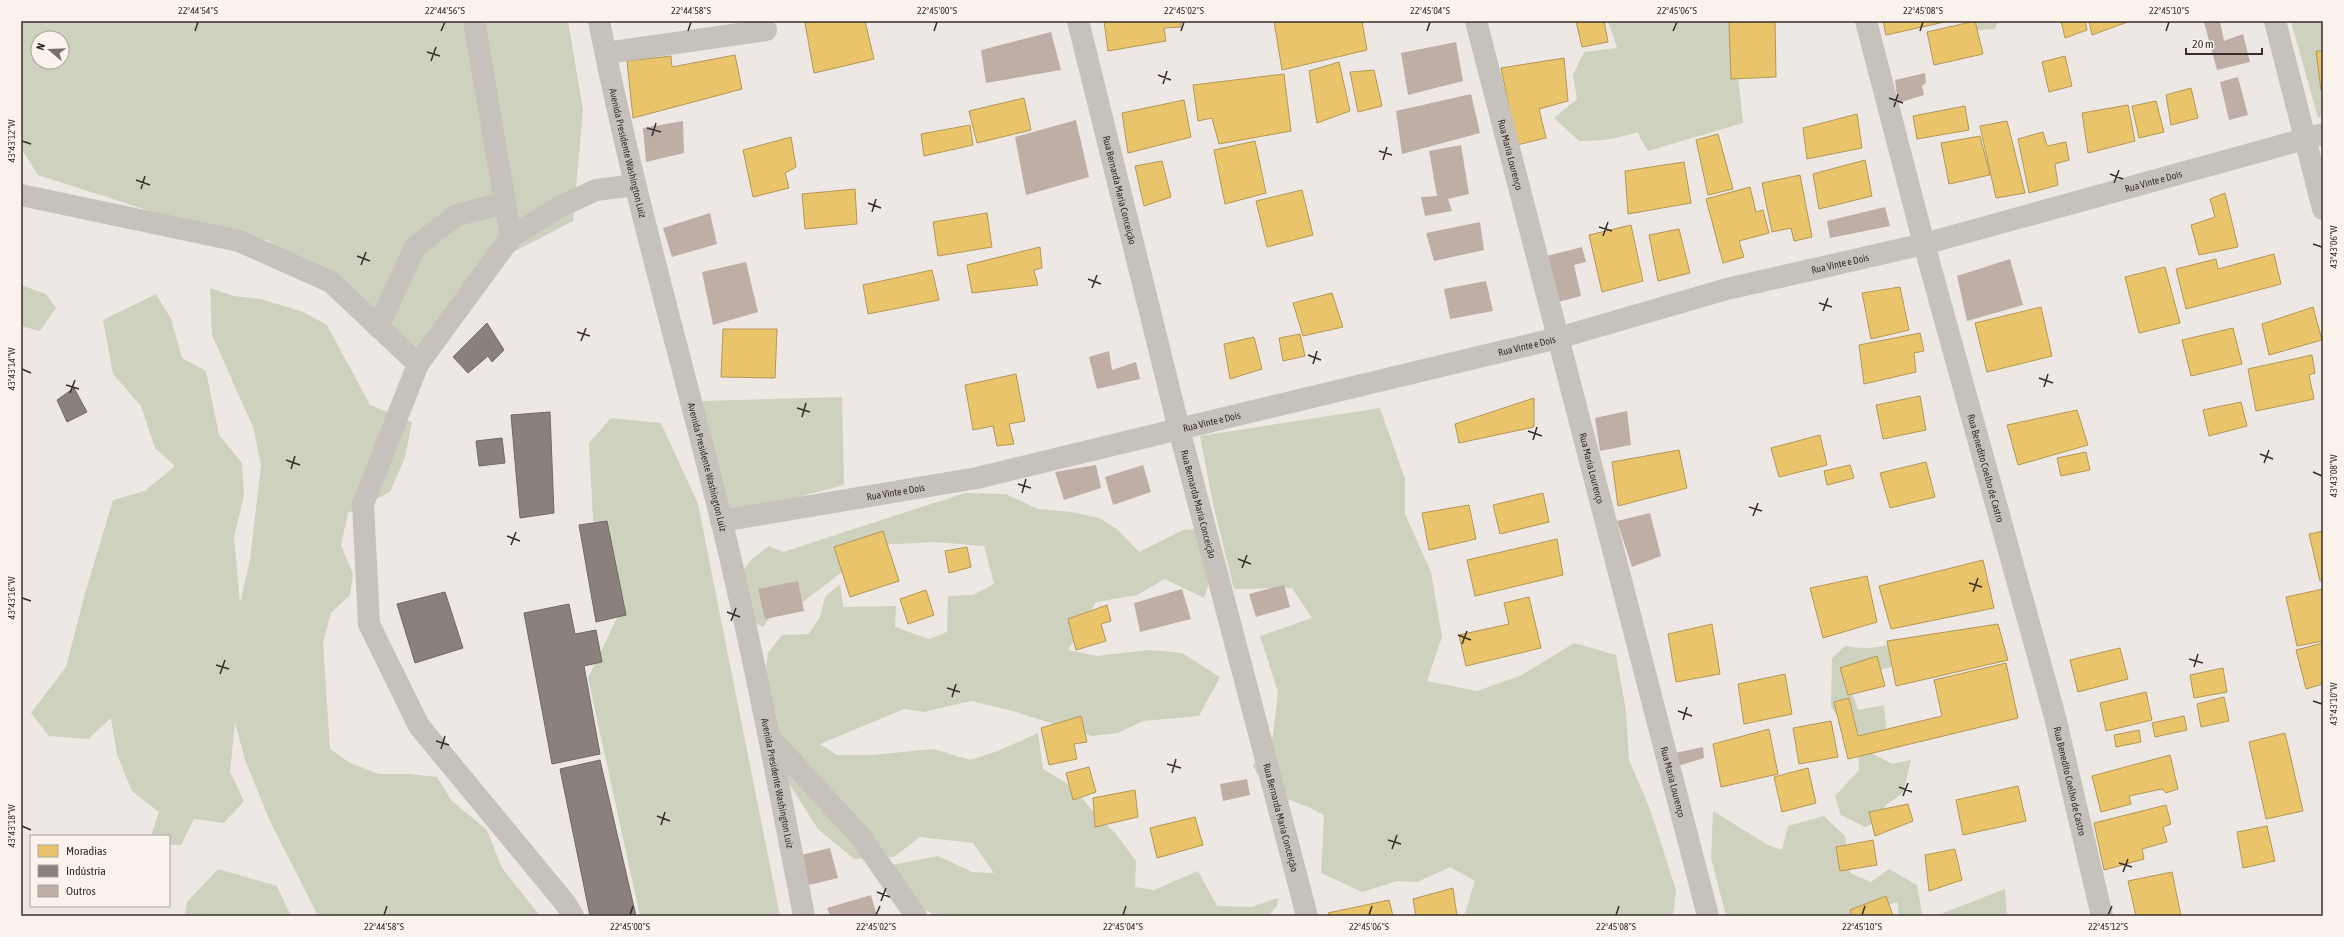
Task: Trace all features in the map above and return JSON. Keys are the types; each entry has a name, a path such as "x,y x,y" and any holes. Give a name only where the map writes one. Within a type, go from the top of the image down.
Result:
{"street":[{"path":"474,21 511,237"},
{"name":"Avenida Presidente Washington Luiz","path":"599,21 635,185 721,521 769,737 804,916"},
{"name":"Rua Bernarda Maria Conceição","path":"1078,21 1179,429 1307,916"},
{"name":"Rua Maria Lourenço","path":"1476,21 1708,916"},
{"name":"Rua Benedito Coelho de Castro","path":"1866,21 1924,244 2054,717 2102,916"},
{"path":"2275,21 2314,136 2323,209"},
{"path":"606,53 766,30"},
{"name":"Rua Vinte e Dois","path":"721,521 977,478 1558,338 1727,289 1924,244 2314,136"},
{"path":"573,916 566,904 419,726 369,624 363,504 418,364 511,237 561,206 596,190 635,185"},
{"path":"21,196 239,240 331,282 418,364"},
{"path":"378,326 415,247 457,215 504,203"},
{"path":"769,737 860,836 916,916"}],"green space":[{"path":"21,21 568,21 583,110 573,221 471,274 420,349 269,241 150,211 38,175 21,148"},
{"path":"1608,21 1732,21 1743,123 1648,151 1637,132 1608,139 1579,141 1554,118 1577,99 1573,75 1584,52 1617,48"},
{"path":"1968,21 1998,21 1995,29 1968,31"},
{"path":"2291,21 2323,21 2323,116 2318,118"},
{"path":"21,285 46,294 56,308 40,331 21,326"},
{"path":"210,288 234,296 261,299 303,312 327,325 370,405 412,422 405,457 390,492 348,513 341,545 353,574 350,595 331,613 323,643 330,749 350,763 379,774 409,774 437,777 451,800 487,830 502,868 540,916 318,916 270,821 245,760 235,722 230,772 244,801 224,823 194,819 181,845 170,845 170,835 151,835 159,812 132,791 117,755 111,718 88,739 49,736 31,713 66,667 86,590 113,500 145,491 175,466 155,448 141,406 113,374 103,320 156,294 171,319 182,358 206,371 219,435 242,463 244,496 234,537 240,603 250,560 261,465 253,427 212,335"},
{"path":"842,397 844,485 725,516 702,401"},
{"path":"1380,408 1405,479 1405,514 1431,572 1442,637 1427,681 1477,691 1522,675 1574,643 1616,655 1626,711 1629,760 1650,809 1676,890 1673,916 1464,916 1475,881 1450,867 1417,882 1397,881 1362,892 1321,873 1324,815 1306,806 1267,792 1253,766 1273,736 1278,692 1260,636 1312,618 1292,588 1234,589 1213,504 1200,436"},
{"path":"611,418 661,423 698,504 780,916 640,916 588,678 618,616 593,519 589,443"},
{"path":"965,493 1006,494 1038,509 1072,512 1099,518 1117,529 1139,552 1183,530 1198,529 1211,577 1204,598 1165,579 1137,595 1096,602 1068,650 1097,656 1149,650 1182,653 1220,677 1199,716 1143,721 1118,733 1092,736 1013,711 971,701 924,712 904,709 820,744 837,755 872,755 933,749 970,760 998,751 1038,733 1043,769 1073,787 1095,814 1115,833 1136,861 1135,887 1154,890 1198,871 1217,906 1252,907 1278,898 1277,906 1268,916 936,916 917,905 892,865 938,856 972,872 994,873 973,843 920,837 894,857 854,859 818,829 784,776 766,669 768,653 782,635 809,634 820,617 825,597 840,584 843,607 896,606 895,627 929,639 947,632 948,596 973,595 994,584 984,546 935,542 877,545 803,602 786,595 763,627 746,618 740,574 752,559 769,546 783,552"},
{"path":"1904,640 1896,666 1864,673 1850,685 1858,710 1884,705 1886,727 1875,739 1873,754 1892,764 1911,760 1903,793 1886,805 1878,821 1865,827 1841,815 1835,796 1859,770 1858,744 1831,707 1832,658 1845,646 1875,648"},
{"path":"1713,811 1768,845 1782,850 1788,826 1824,816 1845,836 1850,873 1871,882 1889,869 1917,885 1922,914 1898,916 1898,902 1857,913 1859,916 1726,916 1711,858"},
{"path":"218,869 277,886 291,916 185,916 187,902"},
{"path":"2005,889 2007,916 1935,916"}],"building: Moradias":[{"path":"814,21 865,21 874,59 814,73 805,23"},
{"path":"1104,21 1181,21 1181,27 1164,28 1166,41 1108,51"},
{"path":"1274,21 1362,21 1367,50 1282,70"},
{"path":"1576,21 1604,21 1608,42 1582,47"},
{"path":"1775,21 1776,77 1731,79 1729,22"},
{"path":"1883,21 1949,21 1886,35"},
{"path":"1975,21 1983,54 1934,65 1927,32"},
{"path":"2061,21 2085,21 2087,30 2065,38"},
{"path":"2089,21 2130,21 2092,35"},
{"path":"2316,51 2323,51 2323,89 2321,90"},
{"path":"735,55 742,89 633,118 627,61 671,56 672,67"},
{"path":"2065,56 2072,86 2049,92 2042,62"},
{"path":"1564,58 1568,101 1539,109 1546,138 1517,145 1501,68"},
{"path":"1339,62 1350,111 1317,123 1309,71"},
{"path":"1374,70 1382,106 1358,112 1350,72"},
{"path":"1284,74 1291,131 1219,144 1212,118 1198,121 1193,85"},
{"path":"2191,88 2198,118 2171,125 2166,95"},
{"path":"1024,98 1031,130 977,143 969,111"},
{"path":"1184,100 1191,137 1128,153 1122,113"},
{"path":"2156,101 2164,132 2139,138 2132,106"},
{"path":"2128,105 2135,141 2088,153 2082,113"},
{"path":"1965,106 1969,130 1917,139 1913,116"},
{"path":"1857,114 1862,148 1807,159 1803,128"},
{"path":"2007,121 2025,193 1996,198 1980,126"},
{"path":"970,125 973,145 924,156 921,134"},
{"path":"2043,132 2047,146 2066,142 2069,160 2055,164 2058,185 2029,193 2018,139"},
{"path":"1718,134 1733,189 1708,195 1696,140"},
{"path":"1980,136 1990,175 1949,184 1941,143"},
{"path":"791,137 796,167 785,173 789,188 753,197 743,150"},
{"path":"1255,141 1266,193 1225,204 1214,150"},
{"path":"1865,160 1872,196 1819,209 1813,174"},
{"path":"1162,161 1171,197 1144,206 1135,166"},
{"path":"1684,162 1691,203 1628,214 1625,171"},
{"path":"1800,175 1812,237 1794,241 1791,228 1772,232 1762,183"},
{"path":"1750,187 1756,212 1763,210 1769,233 1739,241 1744,257 1723,263 1706,199"},
{"path":"855,189 857,224 805,229 802,194"},
{"path":"1302,190 1313,235 1267,247 1256,201"},
{"path":"2225,193 2238,247 2199,255 2191,225 2215,217 2210,199"},
{"path":"987,213 992,247 938,256 933,222"},
{"path":"1631,225 1643,281 1602,292 1589,235"},
{"path":"1679,229 1690,273 1658,281 1649,235"},
{"path":"1040,247 1042,268 1034,270 1038,285 972,293 967,265"},
{"path":"2274,254 2281,284 2186,309 2176,269 2216,259 2218,269"},
{"path":"2165,267 2180,323 2139,333 2125,277"},
{"path":"932,270 939,300 868,314 863,285"},
{"path":"1900,287 1909,330 1871,339 1862,293"},
{"path":"1332,293 1343,327 1303,336 1293,303"},
{"path":"2041,307 2052,356 1987,372 1975,323"},
{"path":"2313,307 2322,340 2269,355 2262,324"},
{"path":"2233,328 2242,364 2191,376 2182,340"},
{"path":"723,329 777,329 775,378 721,377"},
{"path":"1920,333 1924,351 1914,353 1916,372 1864,384 1859,345"},
{"path":"1300,334 1305,356 1283,361 1279,338"},
{"path":"1254,337 1262,369 1230,379 1224,344"},
{"path":"2312,355 2315,373 2309,375 2314,399 2256,411 2248,369"},
{"path":"1016,374 1025,421 1009,424 1014,444 997,446 993,426 973,430 965,385"},
{"path":"1920,396 1926,430 1883,439 1876,405"},
{"path":"1534,398 1534,427 1459,443 1455,424"},
{"path":"2241,402 2247,426 2209,436 2203,410"},
{"path":"2077,410 2088,445 2018,465 2007,425"},
{"path":"1820,435 1827,465 1779,477 1771,448"},
{"path":"1679,450 1687,488 1618,506 1612,462"},
{"path":"2086,452 2090,470 2061,476 2057,458"},
{"path":"1926,462 1935,497 1890,508 1880,473"},
{"path":"1850,465 1854,478 1827,485 1824,471"},
{"path":"1543,493 1549,522 1500,534 1493,505"},
{"path":"1469,505 1476,539 1429,550 1422,513"},
{"path":"883,531 899,581 850,597 834,547"},
{"path":"2323,531 2323,580 2320,581 2309,534"},
{"path":"1557,539 1563,575 1475,596 1467,560"},
{"path":"967,547 971,567 949,573 945,551"},
{"path":"1983,560 1994,608 1891,629 1879,586"},
{"path":"1867,576 1877,622 1823,638 1810,588"},
{"path":"2323,589 2323,641 2297,646 2286,597"},
{"path":"926,590 934,615 908,624 900,599"},
{"path":"1529,597 1541,648 1466,666 1459,635 1509,624 1504,603"},
{"path":"1107,605 1111,621 1101,624 1106,641 1076,650 1068,619"},
{"path":"1712,624 1720,674 1676,682 1668,634"},
{"path":"1998,624 2008,660 1896,686 1887,641"},
{"path":"2323,643 2323,684 2306,689 2296,650"},
{"path":"2120,648 2128,679 2078,692 2070,660"},
{"path":"1877,656 1885,686 1848,695 1840,668"},
{"path":"2006,663 2018,718 1848,759 1834,702 1849,698 1858,736 1942,716 1934,680"},
{"path":"2223,668 2227,692 2194,698 2190,675"},
{"path":"1785,674 1792,714 1744,724 1738,684"},
{"path":"2146,692 2152,720 2106,731 2100,703"},
{"path":"2224,697 2229,721 2201,727 2197,704"},
{"path":"1081,716 1087,742 1074,744 1077,759 1049,765 1041,728"},
{"path":"2184,716 2187,730 2155,737 2152,723"},
{"path":"1831,721 1838,757 1799,764 1793,728"},
{"path":"1769,729 1778,774 1721,787 1713,744"},
{"path":"2139,730 2141,742 2116,747 2114,735"},
{"path":"2285,733 2303,811 2266,819 2249,742"},
{"path":"2170,755 2178,789 2166,793 2162,789 2129,796 2131,804 2101,812 2092,776"},
{"path":"1089,767 1096,792 1073,800 1066,773"},
{"path":"1808,768 1816,803 1782,812 1774,777"},
{"path":"2018,786 2026,821 1963,835 1956,800"},
{"path":"1135,790 1138,817 1095,827 1093,798"},
{"path":"1908,804 1913,821 1875,836 1869,812"},
{"path":"2166,805 2171,824 2163,827 2167,842 2142,849 2144,859 2104,870 2094,823"},
{"path":"1195,817 1203,845 1157,858 1150,828"},
{"path":"2267,826 2275,861 2243,868 2237,832"},
{"path":"1873,840 1877,865 1840,871 1836,847"},
{"path":"1955,849 1962,880 1929,891 1925,855"},
{"path":"2172,872 2181,916 2136,916 2128,881"},
{"path":"1453,888 1457,916 1416,916 1413,899"},
{"path":"1886,896 1893,916 1852,916 1850,910"},
{"path":"1389,900 1393,916 1329,916 1328,913"}],"building: Indústria":[{"path":"487,323 504,350 492,362 488,356 468,373 453,357"},
{"path":"74,388 87,412 67,422 57,400"},
{"path":"550,412 554,513 520,518 511,415"},
{"path":"502,438 505,463 479,466 476,441"},
{"path":"607,521 626,615 596,622 579,525"},
{"path":"445,592 463,648 415,663 397,604"},
{"path":"569,604 575,634 596,630 602,662 584,666 600,754 552,764 524,613"},
{"path":"600,760 636,916 590,916 560,769"}],"building: Outros":[{"path":"2220,21 2224,41 2243,34 2250,62 2217,70 2204,22"},
{"path":"1051,32 1061,70 986,83 981,50"},
{"path":"1456,42 1463,81 1408,95 1401,53"},
{"path":"1925,73 1926,83 1922,86 1924,95 1898,103 1895,80"},
{"path":"2238,77 2248,115 2229,120 2220,82"},
{"path":"1471,94 1480,133 1402,154 1396,111"},
{"path":"1076,120 1089,177 1026,195 1015,137"},
{"path":"683,121 684,153 646,162 643,128"},
{"path":"1461,145 1469,194 1448,199 1452,211 1425,216 1421,197 1437,196 1429,151"},
{"path":"1885,207 1890,226 1830,238 1827,221"},
{"path":"710,213 717,244 672,257 663,228"},
{"path":"1480,222 1484,250 1434,261 1426,233"},
{"path":"1582,247 1586,262 1574,265 1581,296 1558,302 1547,256"},
{"path":"2010,259 2023,305 1967,321 1957,276"},
{"path":"746,262 758,312 713,325 702,272"},
{"path":"1486,281 1493,311 1450,319 1444,289"},
{"path":"1109,351 1112,370 1136,362 1140,379 1097,389 1089,357"},
{"path":"1627,411 1631,445 1600,451 1595,418"},
{"path":"1096,465 1101,488 1064,500 1055,472"},
{"path":"1143,465 1151,492 1113,505 1105,477"},
{"path":"1650,513 1661,556 1632,567 1617,521"},
{"path":"798,581 804,611 765,619 758,589"},
{"path":"1284,585 1290,607 1256,617 1249,594"},
{"path":"1182,589 1191,619 1140,632 1134,603"},
{"path":"1703,747 1704,758 1678,766 1675,753"},
{"path":"1247,779 1250,795 1223,801 1220,784"},
{"path":"830,848 838,878 805,886 797,856"},
{"path":"871,895 877,916 830,916 827,908"}]}
